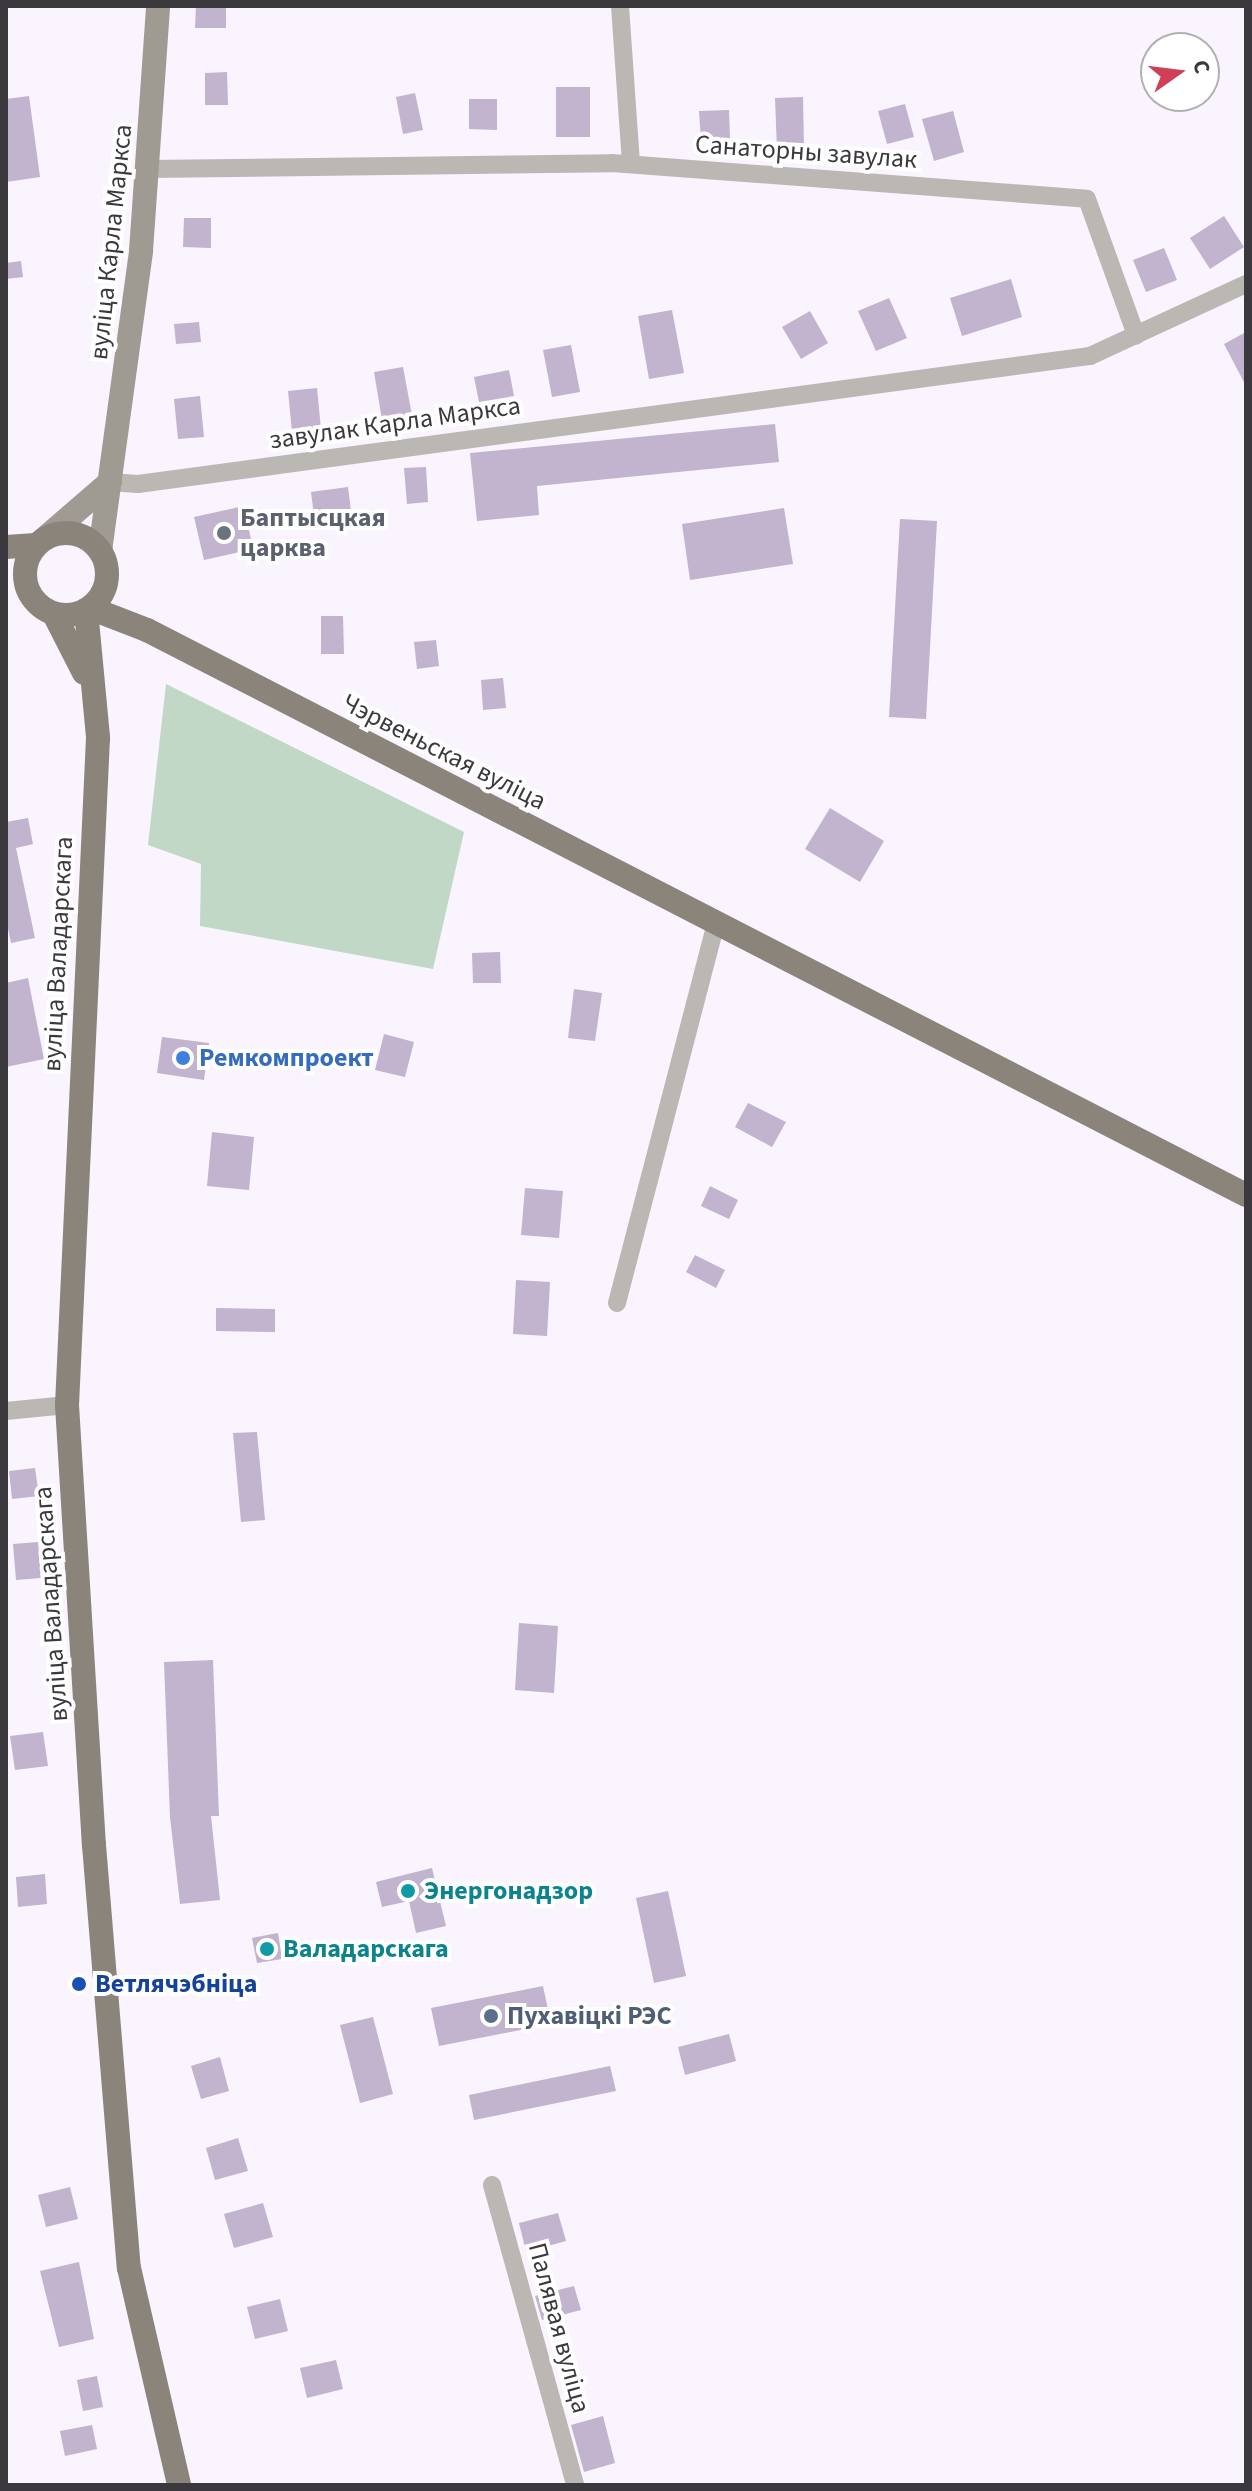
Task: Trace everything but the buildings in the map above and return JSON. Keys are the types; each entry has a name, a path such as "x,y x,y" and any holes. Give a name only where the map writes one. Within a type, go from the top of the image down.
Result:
{"main road":[{"path":"6,547 74,533 100,551 106,582 88,609 54,614 38,604 27,589 6,572"},
{"path":"27,589 25,566 40,542"},
{"name":"Чэрвеньская вуліца","path":"106,582 147,630"},
{"name":"Чэрвеньская вуліца","path":"88,609 147,630 1246,1195"},
{"name":"вуліца Валадарскага","path":"88,609 96,714 67,1405 94,1845 129,2268 179,2485"},
{"name":"вуліца Валадарскага","path":"54,614 77,651 96,714"}],"street":[{"name":"вуліца Карла Маркса","path":"100,551 149,169 158,6"},
{"path":"620,6 631,164"},
{"name":"Санаторны завулак","path":"149,169 631,164 1087,199 1136,335"},
{"name":"завулак Карла Маркса","path":"110,482 138,484 1090,356 1246,284"},
{"path":"40,542 110,482"},
{"path":"617,1303 716,922"},
{"path":"6,1411 67,1405"},
{"name":"Палявая вуліца","path":"492,2185 575,2485"}],"green space":[{"path":"166,684 464,832 433,969 200,926 201,864 148,845"}],"place":[{"name":"Баптысцкая царква","path":"224,533"},
{"name":"Ремкомпроект","path":"183,1058"},
{"name":"Энергонадзор","path":"408,1891"},
{"name":"Валадарскага","path":"267,1949"},
{"name":"Ветлячэбніца","path":"79,1984"},
{"name":"Пухавіцкі РЭС","path":"491,2016"}]}
